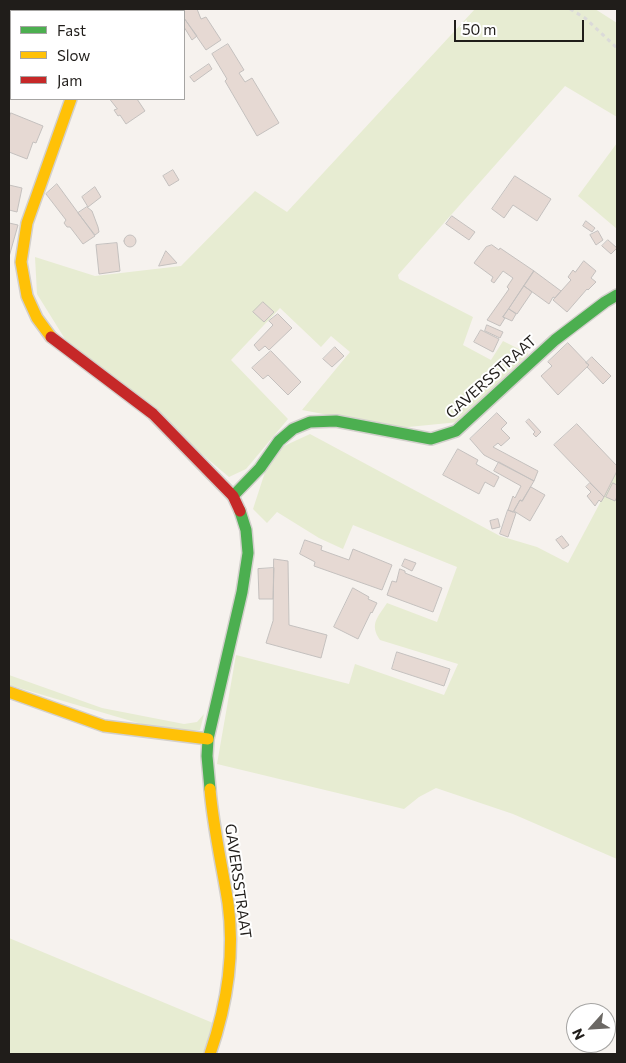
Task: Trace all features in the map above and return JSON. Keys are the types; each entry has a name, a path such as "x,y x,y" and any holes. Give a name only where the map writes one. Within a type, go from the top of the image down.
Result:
{"street":[{"path":"71,100 27,223 21,262 27,296 37,318 50,336 153,414 233,496"},
{"name":"GAVERSSTRAAT","path":"210,1054 219,1028 227,991 232,946 228,905 208,782 207,756 208,739 242,592 248,553 246,530 233,496 260,468 280,441 293,429 310,422 336,421 431,439 456,431 554,340 617,295"},
{"path":"9,692 104,726 208,739"}],"path":[{"path":"570,9 585,18 617,48"}],"green space":[{"path":"475,9 595,9 617,23 617,117 565,86 398,275 399,279 473,317 463,345 491,360 503,341 529,354 459,422 398,428 302,410 350,352 331,336 321,347 280,308 231,360 288,419 246,469 229,477 65,339 37,294 35,257 95,276 181,266 255,191 287,212"},
{"path":"617,143 617,229 578,196"},
{"path":"310,434 500,536 537,547 568,563 617,471 617,859 513,814 436,788 419,797 404,809 217,764 236,655 349,684 355,664 444,695 458,664 380,640 375,629 376,621 387,603 437,622 457,567 353,525 343,549 319,538 277,512 267,523 253,509 265,472 284,446"},
{"path":"9,675 102,708 184,724 197,722 204,714 200,730 172,733 9,685"},
{"path":"9,938 213,1023 203,1054 9,1054"}],"building":[{"path":"149,9 180,9 180,10"},
{"path":"197,9 201,19 206,17 221,40 206,50 185,19 185,10 180,10"},
{"path":"185,19 197,36 192,40 185,29"},
{"path":"228,44 244,70 239,73 245,82 252,78 279,123 257,136 225,81 227,79 212,54"},
{"path":"209,64 212,69 194,82 190,77"},
{"path":"111,100 138,100 145,111 126,124 114,110 117,109"},
{"path":"11,113 43,126 36,143 33,142 27,159 9,152 9,120"},
{"path":"173,170 179,180 169,186 163,176"},
{"path":"515,176 551,199 537,221 513,205 504,218 492,209"},
{"path":"57,184 95,236 83,244 70,227 67,227 64,223 66,220 46,194"},
{"path":"9,185 22,188 17,212 9,210"},
{"path":"95,187 101,197 88,207 82,197"},
{"path":"87,207 92,211 98,227 99,232 95,235 78,213"},
{"path":"452,216 475,232 469,240 446,224"},
{"path":"586,221 595,228 592,232 583,226"},
{"path":"9,223 18,225 9,257"},
{"path":"598,231 603,240 596,245 590,235"},
{"path":"130,235 136,241 130,247 124,241"},
{"path":"608,240 617,248 611,254 602,246"},
{"path":"117,243 120,271 99,274 96,245"},
{"path":"492,245 499,250 500,248 534,271 503,317 505,318 500,326 487,320 509,289 507,287 513,278 503,271 494,283 491,281 493,277 474,263 486,247"},
{"path":"166,251 177,263 159,266"},
{"path":"584,261 596,271 591,278 596,282 587,289 567,312 553,300 571,280 568,277 573,270 575,272"},
{"path":"534,271 561,291 555,298 553,297 549,304 524,286"},
{"path":"524,286 532,292 517,314 509,309"},
{"path":"263,302 274,312 264,322 253,312"},
{"path":"509,309 516,314 512,321 503,317"},
{"path":"278,314 292,328 269,350 265,346 259,351 254,345 273,325 269,321"},
{"path":"487,325 503,332 500,338 485,331"},
{"path":"481,330 499,339 493,352 474,342"},
{"path":"568,343 589,365 558,395 541,376 552,366 548,362"},
{"path":"335,347 344,356 332,367 323,359"},
{"path":"271,351 301,382 288,395 268,375 263,379 252,368"},
{"path":"592,357 611,376 603,384 587,367 589,365 586,363"},
{"path":"497,413 507,423 501,429 510,438 501,446 498,443 493,447 538,471 534,481 484,455 470,439"},
{"path":"529,419 541,432 536,437 533,434 535,432 526,422"},
{"path":"577,424 617,466 617,471 604,497 554,445"},
{"path":"458,449 478,460 476,464 499,477 494,487 485,482 479,494 443,475"},
{"path":"499,462 534,481 513,512 508,510 513,496 515,498 521,486 494,471"},
{"path":"590,483 604,497 595,506 587,496 591,492 586,487"},
{"path":"613,483 617,485 615,501 606,497"},
{"path":"531,487 545,495 530,521 514,511"},
{"path":"508,510 516,513 508,537 500,534"},
{"path":"498,519 500,527 492,529 490,521"},
{"path":"562,536 569,545 563,549 556,540"},
{"path":"305,540 322,546 321,550 349,560 353,549 392,565 382,590 314,566 315,562 300,554"},
{"path":"274,559 288,561 289,625 327,635 321,658 266,643 273,621"},
{"path":"405,559 416,563 412,571 402,566"},
{"path":"274,568 273,599 259,599 258,569"},
{"path":"400,569 405,571 405,573 442,588 433,612 387,595 392,581 396,582"},
{"path":"353,588 377,603 358,639 334,627"},
{"path":"397,652 450,669 444,686 392,669"}],"traffic: fast":[{"path":"233,496 260,468 279,441 293,429 310,422 336,421 431,439 456,431 555,340 617,295"},
{"path":"210,789 207,756 208,739 242,592 248,553 246,530 240,511"}],"traffic: slow":[{"path":"51,337 37,318 27,296 21,262 27,223 71,100"},
{"path":"9,692 104,726 208,739"},
{"path":"210,789 215,832 228,903 231,941 225,998 210,1054"}],"traffic: jam":[{"path":"51,337 153,414 233,496 240,511"}]}
